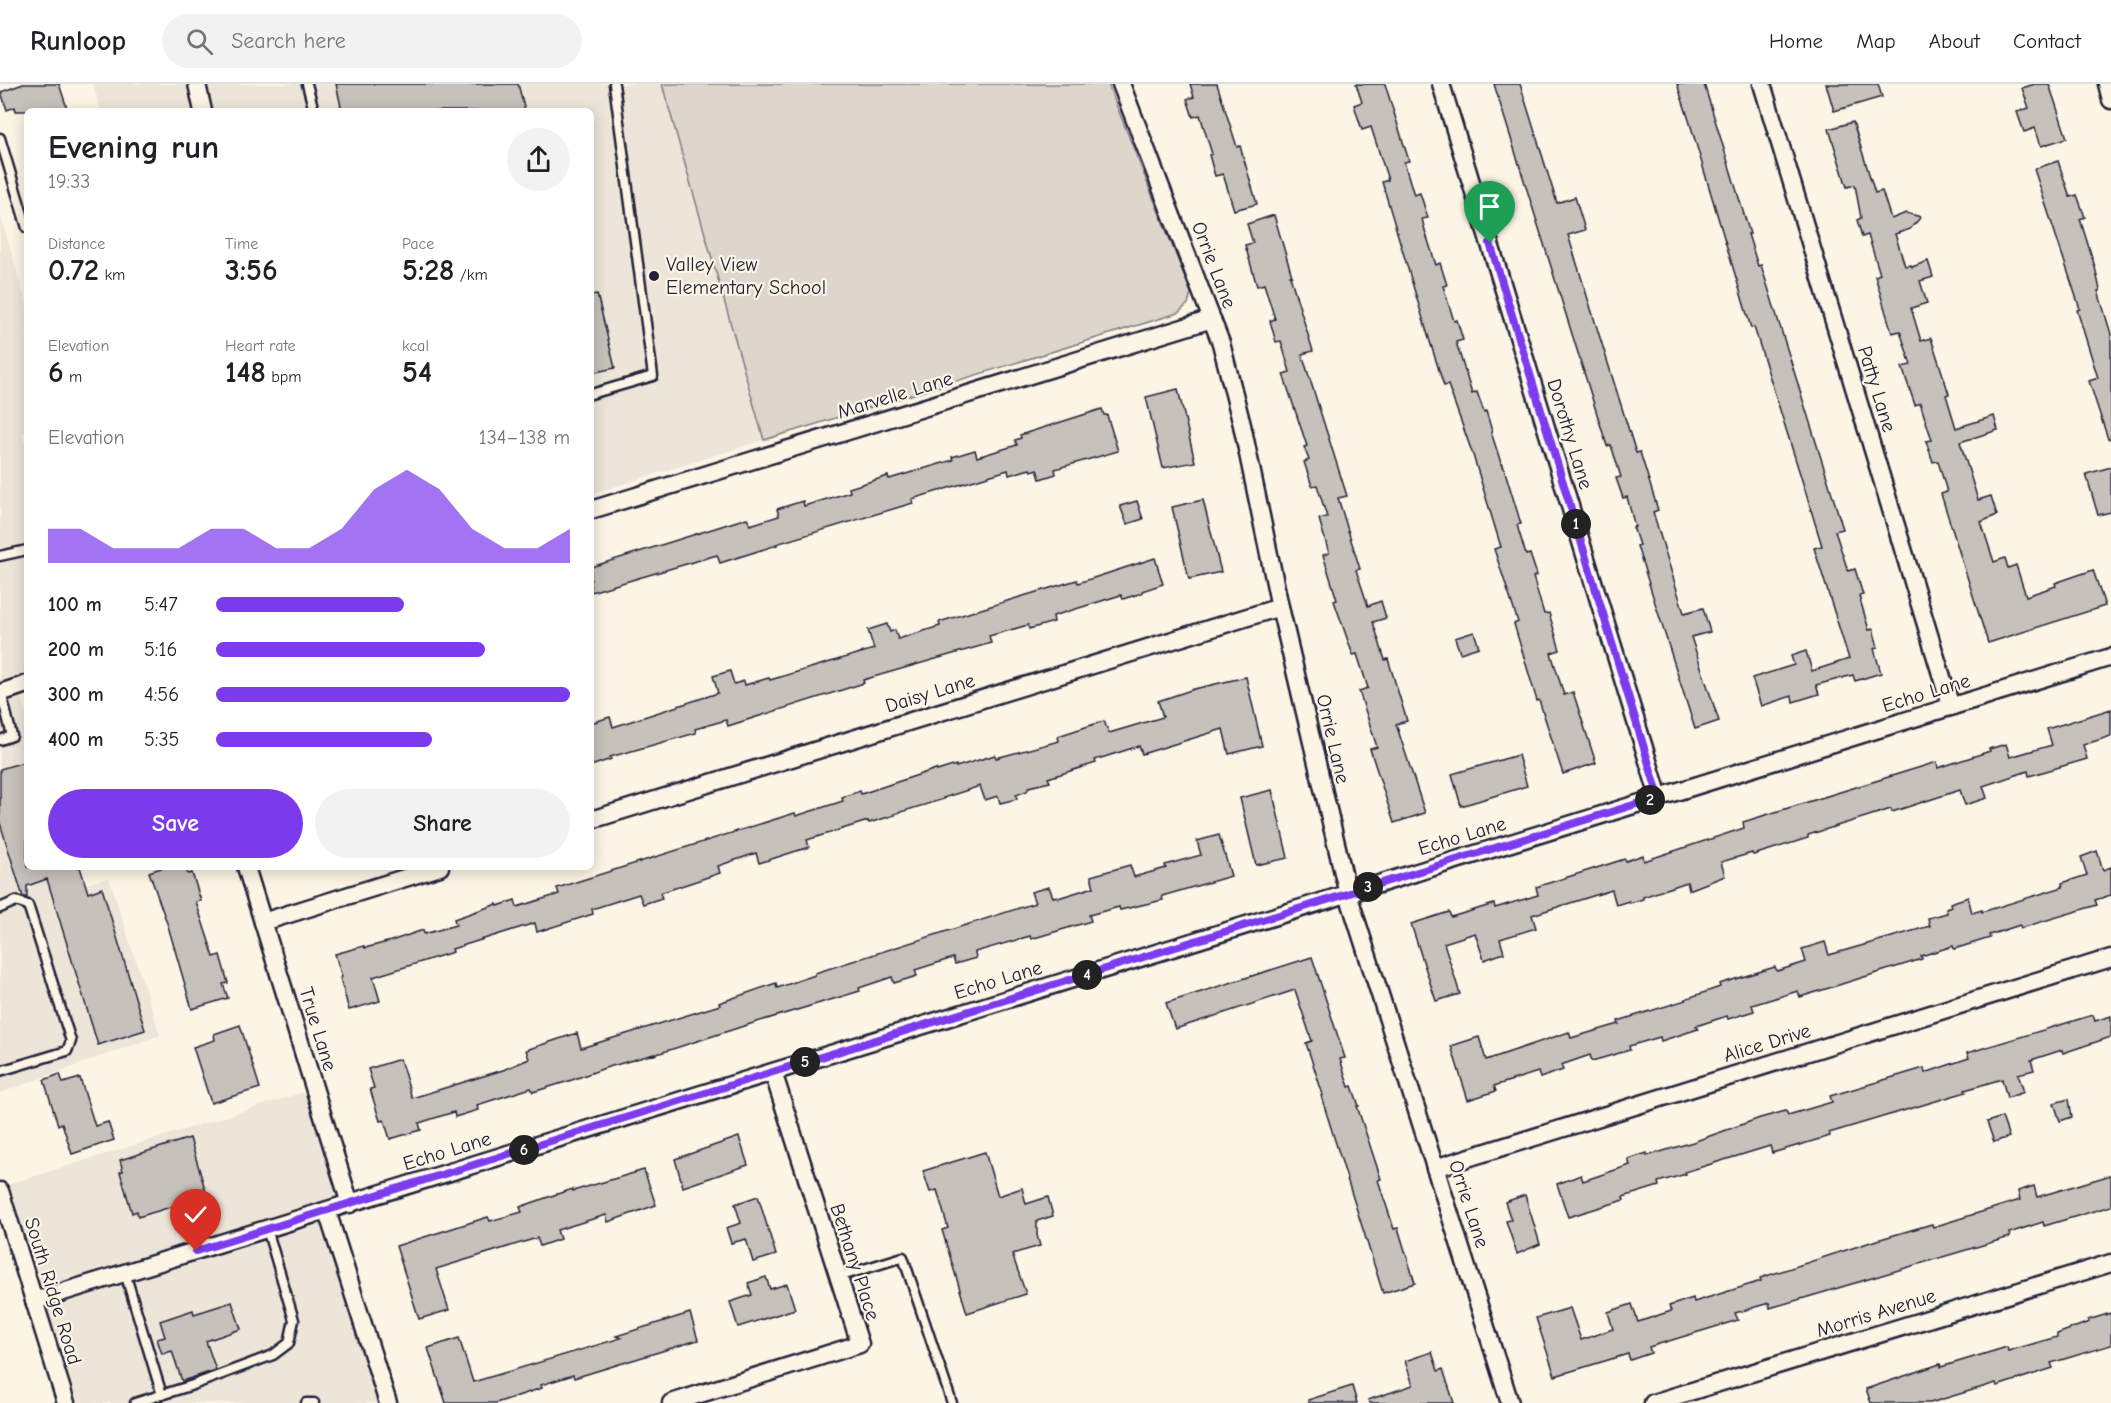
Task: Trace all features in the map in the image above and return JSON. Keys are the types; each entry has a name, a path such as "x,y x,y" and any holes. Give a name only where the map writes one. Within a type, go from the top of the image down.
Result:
{"street":[{"path":"197,84 202,108"},
{"name":"Orrie Lane","path":"1121,84 1221,343 1242,425 1280,607 1348,894 1510,1403"},
{"name":"Dorothy Lane","path":"1441,84 1659,797"},
{"name":"Patty Lane","path":"1762,84 1951,707"},
{"path":"2107,84 2111,100"},
{"name":"Marvelle Lane","path":"594,509 1212,319"},
{"name":"Daisy Lane","path":"594,819 1280,607"},
{"name":"Echo Lane","path":"34,1301 2111,657"},
{"path":"1,693 24,685"},
{"name":"True Lane","path":"247,870 350,1203"},
{"path":"263,922 430,870"},
{"name":"Alice Drive","path":"1435,1168 2111,958"},
{"name":"Bethany Place","path":"671,1403 860,1344 773,1072"},
{"name":"South Ridge Road","path":"0,1191 66,1403"},
{"path":"327,1211 388,1403"},
{"name":"Morris Avenue","path":"1653,1403 2111,1263"}],"lane":[{"path":"307,84 313,108"},
{"path":"594,392 653,376 614,84"},
{"path":"0,138 24,218"},
{"path":"0,555 24,551"},
{"path":"0,740 12,736 1,693"},
{"path":"0,908 16,901 28,905 71,1041 67,1051 0,1071"},
{"path":"135,1403 273,1355 289,1343 294,1320 267,1229"},
{"path":"838,1277 903,1257 952,1403"},
{"path":"125,1273 162,1395"},
{"path":"308,1403 315,1403"}],"shaded area":[{"name":"Valley View Elementary School","path":"93,84 662,84 764,440 594,493 594,108 100,108"},
{"path":"662,84 1108,84 1191,293 1188,304 1178,313 764,440"},
{"path":"0,214 24,296 24,433 22,434 24,440 24,685 18,687 24,706 24,870 36,870 81,885 109,878 160,1035 0,1093"},
{"path":"314,1089 350,1204 327,1211 388,1403 66,1403 0,1187"}],"building":[{"path":"23,84 59,84 67,108 24,108 24,111 16,111 15,107 7,110 1,92"},
{"path":"336,84 518,84 524,108 341,108"},
{"path":"1190,84 1217,84 1237,147 1240,146 1257,204 1234,210 1223,174 1215,176 1209,155 1212,154 1200,115 1193,117 1187,99 1194,97"},
{"path":"1356,84 1385,84 1409,161 1404,162 1414,195 1420,193 1428,218 1422,219 1426,234 1436,265 1440,263 1447,285 1443,286 1454,321 1457,320 1463,340 1456,342 1472,394 1477,392 1484,412 1486,411 1521,524 1517,525 1526,555 1530,554 1537,575 1533,577 1544,614 1549,613 1560,650 1551,653 1564,695 1573,692 1596,763 1563,774 1539,700 1537,701 1514,624 1518,622 1494,549 1501,547 1473,455 1448,385 1444,386 1382,182 1388,180 1371,127 1362,130 1354,105 1362,102"},
{"path":"1494,84 1520,84 1557,203 1575,197 1585,230 1568,235 1636,453 1640,452 1658,510 1653,512 1684,613 1703,608 1710,632 1691,637 1719,721 1695,729 1637,546 1639,545 1627,497 1623,498 1616,478 1621,477 1611,445 1607,446"},
{"path":"1677,84 1704,84 1750,234 1748,234 1758,266 1761,265 1843,529 1835,531 1848,571 1855,569 1863,595 1859,596 1869,630 1873,629 1878,647 1874,649 1881,673 1855,681 1853,675 1816,685 1819,694 1793,702 1792,696 1761,706 1752,678 1794,665 1791,656 1806,651 1812,671 1849,659 1814,548 1822,546 1754,327 1751,328"},
{"path":"1826,84 1878,84 1882,97 1834,111"},
{"path":"2035,84 2049,84 2067,138 2041,146 2035,128 2024,132 2017,112 2029,108 2022,88"},
{"path":"1853,122 1875,193 1882,191 1891,219 1906,213 1921,217 1910,229 1895,234 1905,266 1911,265 1912,267 1928,261 1933,277 1920,281 1927,303 1911,308 1921,341 1931,338 1949,394 1946,395 1956,428 1994,416 1998,430 1960,442 1978,500 1991,496 1997,515 1981,522 1994,562 2005,558 2008,568 2016,565 2026,596 2093,570 2105,606 1988,643 1941,494 1947,492 1938,461 1933,462 1926,441 1932,440 1920,403 1915,405 1902,367 1911,365 1900,331 1892,333 1875,276 1880,274 1868,235 1862,237 1857,220 1861,218 1855,185 1847,187 1829,129"},
{"path":"2058,161 2070,197 2077,195 2085,217 2080,219 2095,267 2100,290 2098,291 2111,334 2111,439 2108,439 2089,381 2098,378 2077,310 2080,309 2034,169"},
{"path":"1274,215 1313,351 1302,354 1347,496 1338,498 1360,569 1356,570 1368,606 1381,601 1386,618 1373,622 1385,660 1388,659 1407,721 1396,724 1425,813 1394,823 1370,749 1377,747 1359,691 1368,688 1357,654 1353,655 1334,601 1337,600 1323,555 1329,553 1319,519 1327,517 1317,485 1312,486 1304,462 1309,460 1304,447 1307,446 1283,374 1290,372 1281,341 1276,342 1270,321 1275,319 1264,284 1257,286 1245,245 1253,243 1247,224"},
{"path":"594,294 597,294 615,368 594,372"},
{"path":"1178,389 1195,462 1163,468 1146,397"},
{"path":"1102,409 1104,415 1107,415 1118,451 1055,469 1056,474 1040,479 1037,469 1009,475 1008,470 912,499 913,503 720,563 717,555 594,591 594,566 747,518 750,525 779,516 777,509 803,501 804,506 850,492 849,488 953,460 952,457 975,450 977,457 1017,445 1015,440 1021,438 1020,435"},
{"path":"2111,467 2111,512 2098,515 2086,474"},
{"path":"1203,500 1221,572 1189,579 1172,507"},
{"path":"1137,501 1143,519 1127,524 1120,506"},
{"path":"1155,558 1163,584 1123,599 1121,595 1053,616 1054,622 1029,629 1028,625 989,636 991,643 863,680 864,683 728,726 726,720 695,729 696,733 610,757 611,759 594,765 594,722 610,717 613,727 718,693 713,676 730,671 734,684 744,681 745,685 769,678 770,680 874,649 868,630 887,624 890,632 895,630 898,639 940,626 939,622 1077,580 1078,583"},
{"path":"1474,632 1479,647 1460,653 1455,638"},
{"path":"1246,677 1262,746 1229,754 1223,729 1142,754 1139,746 1095,760 1096,763 1048,778 1050,782 1029,787 1027,791 1016,795 1017,799 1000,803 998,796 985,800 980,786 895,815 807,840 809,847 759,863 756,853 718,866 720,873 660,893 662,898 643,904 639,894 592,909 593,914 537,932 535,923 373,977 380,1001 349,1010 335,954 391,941 423,930 424,934 456,925 454,919 497,904 498,906 515,900 517,907 559,894 557,888 795,813 796,816 843,801 842,797 860,791 861,794 936,769 937,771 956,765 956,767 995,755 996,758 1059,741 1058,736 1104,721 1109,733 1163,717 1158,701 1194,689"},
{"path":"2111,709 2111,736 2083,745 2087,759 2029,776 2028,771 1983,786 1987,798 1965,805 1960,790 1892,812 1891,809 1808,835 1808,838 1721,862 1725,876 1689,890 1687,882 1643,897 1643,899 1616,905 1612,890 1532,915 1536,928 1500,939 1504,953 1484,960 1475,933 1444,943 1460,994 1436,1001 1411,924 1449,912 1451,917 1494,904 1495,908 1538,895 1536,887 1625,859 1626,861 1643,855 1644,861 1744,828 1743,822 1937,762 1938,768 2006,744 2010,757 2052,745 2047,729"},
{"path":"1518,755 1527,786 1461,806 1452,774"},
{"path":"24,762 24,870 81,870 88,893 102,888 145,1030 98,1045 47,879 27,886 27,897 23,897 0,823 0,769"},
{"path":"1272,790 1288,858 1256,865 1240,798"},
{"path":"1219,835 1231,876 1162,896 1163,900 1120,910 1119,907 1089,915 1091,921 1031,939 1030,936 975,952 976,958 955,964 953,958 915,970 917,976 894,983 892,977 859,988 860,991 654,1055 605,1068 533,1092 531,1088 477,1105 478,1110 455,1117 454,1112 419,1123 421,1130 390,1139 384,1120 380,1121 370,1089 374,1088 368,1069 400,1059 412,1098 503,1070 529,1059 526,1050 577,1033 581,1048 720,1005 719,1003 776,983 777,988 815,975 815,973 1035,903 1031,892 1049,887 1053,897 1058,898 1094,887 1091,876 1130,865 1134,877 1166,868 1165,865 1201,855 1197,841"},
{"path":"2097,851 2103,870 2111,867 2111,895 2095,900 2097,905 2021,928 2020,925 1989,935 1990,938 1954,949 1953,946 1921,956 1922,959 1800,997 1798,991 1752,1005 1754,1011 1728,1019 1727,1016 1696,1026 1698,1029 1661,1041 1660,1037 1629,1046 1630,1050 1592,1061 1590,1055 1561,1065 1563,1070 1540,1078 1538,1072 1494,1086 1496,1091 1468,1100 1451,1046 1479,1037 1486,1060 1569,1032 1571,1038 1619,1024 1618,1021 1720,987 1719,984 1775,967 1777,971 1806,962 1802,949 1825,942 1829,955 1930,926 1928,918 1947,913 1946,909 1951,907 1950,903 1968,897 1972,913 1982,910 1982,912 2063,887 2062,883 2087,875 2081,857"},
{"path":"186,870 188,874 192,873 201,901 196,902 214,957 220,955 228,983 223,984 228,998 192,1009 168,926 149,872"},
{"path":"1312,957 1345,1058 1340,1059 1349,1087 1352,1086 1359,1106 1357,1106 1381,1179 1378,1180 1394,1229 1398,1228 1415,1283 1383,1293 1321,1096 1323,1095 1306,1043 1312,1041 1295,990 1175,1029 1166,1003"},
{"path":"2093,1015 2095,1021 2111,1016 2111,1037 2063,1053 2062,1050 2031,1060 2034,1070 2018,1074 2024,1092 2007,1098 2002,1079 1829,1133 1830,1136 1772,1153 1770,1146 1685,1172 1686,1174 1658,1182 1659,1186 1623,1197 1624,1200 1568,1217 1557,1184 1581,1175 1583,1181 1630,1165 1628,1159 1647,1153 1647,1156 1693,1142 1760,1118 1786,1111 1788,1115 1832,1102 1830,1096 1924,1068 1925,1073 1969,1058 1967,1053"},
{"path":"240,1025 260,1088 211,1103 193,1047 215,1040 214,1034"},
{"path":"60,1074 63,1083 80,1078 95,1126 108,1122 114,1140 72,1154 62,1123 58,1125 44,1080"},
{"path":"2069,1099 2072,1117 2060,1121 2054,1103"},
{"path":"2002,1117 2009,1137 1994,1142 1987,1122"},
{"path":"739,1137 748,1165 683,1187 675,1159"},
{"path":"190,1138 207,1196 138,1217 137,1211 132,1213 120,1172 123,1171 120,1160"},
{"path":"985,1152 998,1196 1022,1188 1026,1204 1048,1197 1053,1216 1037,1221 1040,1246 1012,1254 1026,1294 967,1313 942,1230 948,1228 937,1190 930,1192 923,1171"},
{"path":"644,1170 656,1205 608,1222 606,1215 557,1230 560,1239 540,1246 537,1238 436,1269 449,1310 419,1319 396,1246 488,1217 490,1221 522,1212 520,1207 554,1195"},
{"path":"2111,1175 2111,1206 2044,1226 2043,1222 2009,1233 2010,1237 1770,1308 1769,1303 1735,1313 1738,1320 1649,1347 1651,1353 1630,1360 1628,1354 1555,1376 1536,1318 1570,1308 1581,1340 1613,1329 1608,1312 1632,1304 1638,1322 1671,1311 1669,1306 1693,1298 1694,1302 1877,1240 1932,1224 1933,1227 2020,1200 2018,1191 2034,1186 2037,1197"},
{"path":"1525,1195 1540,1244 1517,1254 1506,1221 1511,1220 1505,1202"},
{"path":"758,1196 776,1255 753,1262 746,1239 731,1243 726,1228 741,1223 735,1204"},
{"path":"766,1277 770,1289 787,1284 795,1309 738,1327 730,1302 752,1295 748,1283"},
{"path":"232,1302 241,1329 206,1341 216,1370 182,1381 172,1351 162,1354 157,1339 165,1337 160,1321 193,1310 194,1314"},
{"path":"690,1313 698,1340 574,1378 573,1375 496,1403 446,1403 428,1348 459,1338 473,1382 621,1338 616,1336"},
{"path":"2111,1313 2111,1345 2051,1363 2053,1368 1997,1386 1996,1383 1930,1403 1871,1403 1866,1389 1940,1364 1941,1367 2007,1347 2008,1351 2057,1337 2057,1334 2089,1322 2088,1320"},
{"path":"1432,1352 1438,1371 1443,1369 1454,1403 1369,1403 1368,1400 1413,1385 1405,1361"},
{"path":"1352,1386 1357,1403 1309,1403 1308,1400"}],"place":[{"name":"Valley View Elementary School","path":"654,276"}],"route":[{"path":"196,1251 1659,797 1490,243"}]}
